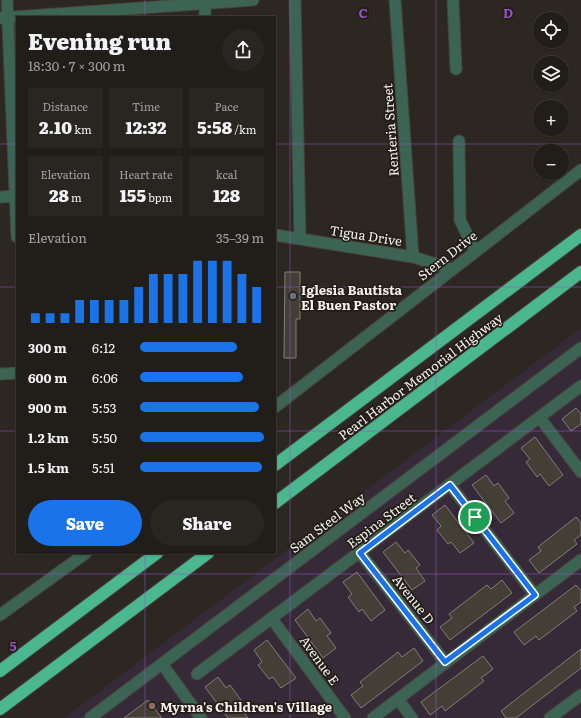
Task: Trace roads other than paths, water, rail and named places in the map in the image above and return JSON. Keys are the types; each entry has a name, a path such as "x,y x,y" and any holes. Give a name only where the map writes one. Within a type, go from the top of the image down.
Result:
{"highway":[{"name":"Pearl Harbor Memorial Highway","path":"276,464 581,235"},
{"name":"Pearl Harbor Memorial Highway","path":"276,501 581,272"},
{"path":"0,671 157,554"},
{"path":"0,710 207,554"}],"street":[{"path":"0,197 16,196 4,17 7,0"},
{"path":"4,17 205,1 253,0"},
{"path":"295,0 300,239"},
{"name":"Renteria Street","path":"395,0 413,257"},
{"path":"453,0 456,69"},
{"path":"205,1 205,16"},
{"path":"459,141 460,220 475,251"},
{"name":"Stern Drive","path":"276,406 581,170"},
{"name":"Tigua Drive","path":"276,235 413,257 452,269"},
{"name":"Sam Steel Way","path":"90,718 581,348"},
{"path":"0,374 16,373"},
{"name":"Espina Street","path":"197,674 581,386"},
{"path":"540,418 581,472"},
{"path":"450,485 535,595"},
{"name":"Avenue D","path":"360,553 445,662"},
{"path":"0,615 85,554"},
{"path":"372,718 581,560"},
{"name":"Avenue E","path":"272,619 345,718"},
{"path":"162,664 201,718"},
{"path":"550,718 581,695"},
{"path":"398,699 412,718"}],"place":[{"name":"Iglesia Bautista El Buen Pastor","path":"293,296"},
{"name":"Myrna's Children's Village","path":"152,706"}]}
